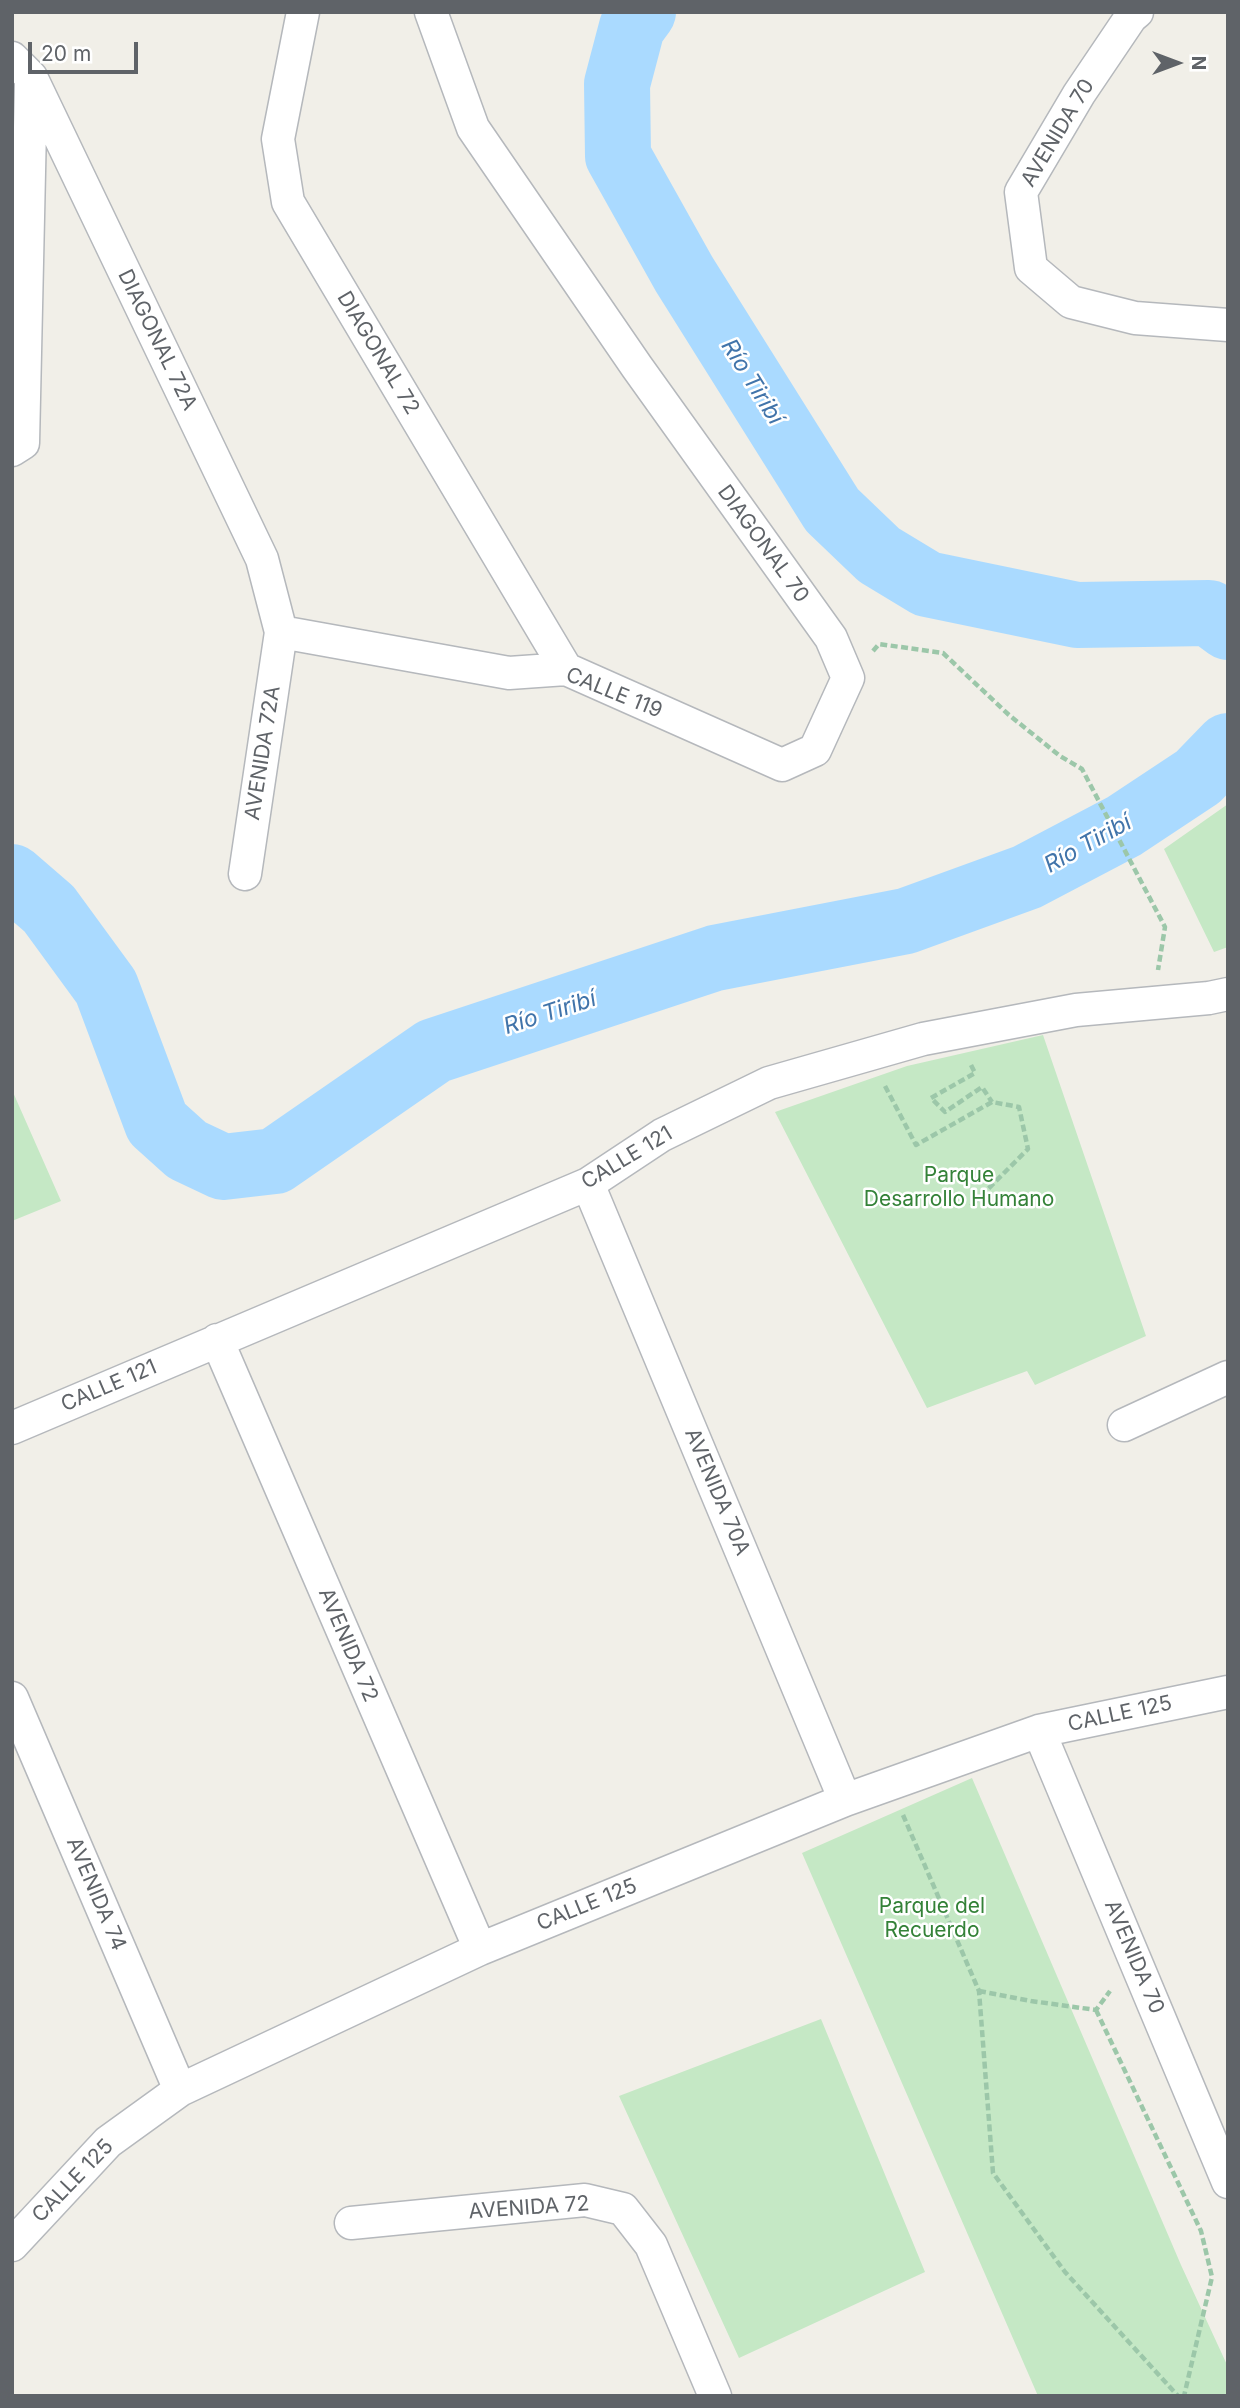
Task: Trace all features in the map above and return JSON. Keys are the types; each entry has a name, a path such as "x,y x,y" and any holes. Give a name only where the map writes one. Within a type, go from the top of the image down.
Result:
{"street":[{"name":"DIAGONAL 72","path":"303,12 278,139 288,202 566,669"},
{"name":"DIAGONAL 70","path":"431,12 473,128 636,367 831,638 848,678"},
{"name":"AVENIDA 70","path":"1137,12 1079,94 1021,192 1031,268 1071,302 1135,318 1228,325"},
{"path":"18,446 21,68"},
{"name":"DIAGONAL 72A","path":"21,68 262,559 281,632"},
{"name":"CALLE 119","path":"281,632 509,673 566,669 782,765 815,750 848,678"},
{"name":"AVENIDA 72A","path":"245,874 281,632"},
{"name":"CALLE 121","path":"12,1428 588,1184 662,1135 769,1083 923,1039 1076,1010 1228,994"},
{"name":"AVENIDA 70A","path":"588,1184 845,1800"},
{"name":"AVENIDA 72","path":"216,1340 480,1949"},
{"path":"1124,1425 1228,1377"},
{"name":"CALLE 125","path":"12,2245 108,2142 180,2090 480,1949 845,1800 1040,1731 1228,1692"},
{"name":"AVENIDA 74","path":"12,1698 180,2090"},
{"name":"AVENIDA 70","path":"1040,1731 1228,2182"},
{"name":"AVENIDA 72","path":"351,2223 584,2200 623,2209 651,2245 715,2396"}],"path":[{"path":"848,678 879,644 943,653 1009,715 1060,756 1082,769 1165,928"},
{"path":"970,1063 975,1073 931,1098 945,1112 982,1087 992,1102"},
{"path":"879,1076 916,1145 992,1102 1019,1107 1028,1149 971,1206"},
{"path":"889,1785 979,1991 993,2173 1065,2272 1178,2396"},
{"path":"1096,2010 1135,1961"},
{"path":"979,1991 1096,2010"},
{"path":"1096,2010 1202,2231 1207,2249 1212,2277 1184,2396"}],"green space":[{"path":"1228,804 1228,947 1214,952 1164,849"},
{"name":"Parque Desarrollo Humano","path":"1043,1035 1146,1336 1035,1385 1027,1371 927,1408 775,1112 907,1066"},
{"path":"12,1090 61,1201 12,1221"},
{"name":"Parque del Recuerdo","path":"972,1778 1181,2265 1228,2367 1228,2396 1038,2396 802,1853"},
{"path":"821,2019 925,2272 739,2358 619,2096"}],"waterway":[{"name":"Río Tiribí","path":"643,12 632,27 617,84 618,156 684,274 832,510 879,555 927,584 1077,615 1209,613 1228,627"},
{"name":"Río Tiribí","path":"12,877 49,909 106,987 157,1123 187,1150 223,1167 275,1161 434,1051 715,958 906,921 1027,877 1124,826 1198,777 1228,746"}]}
